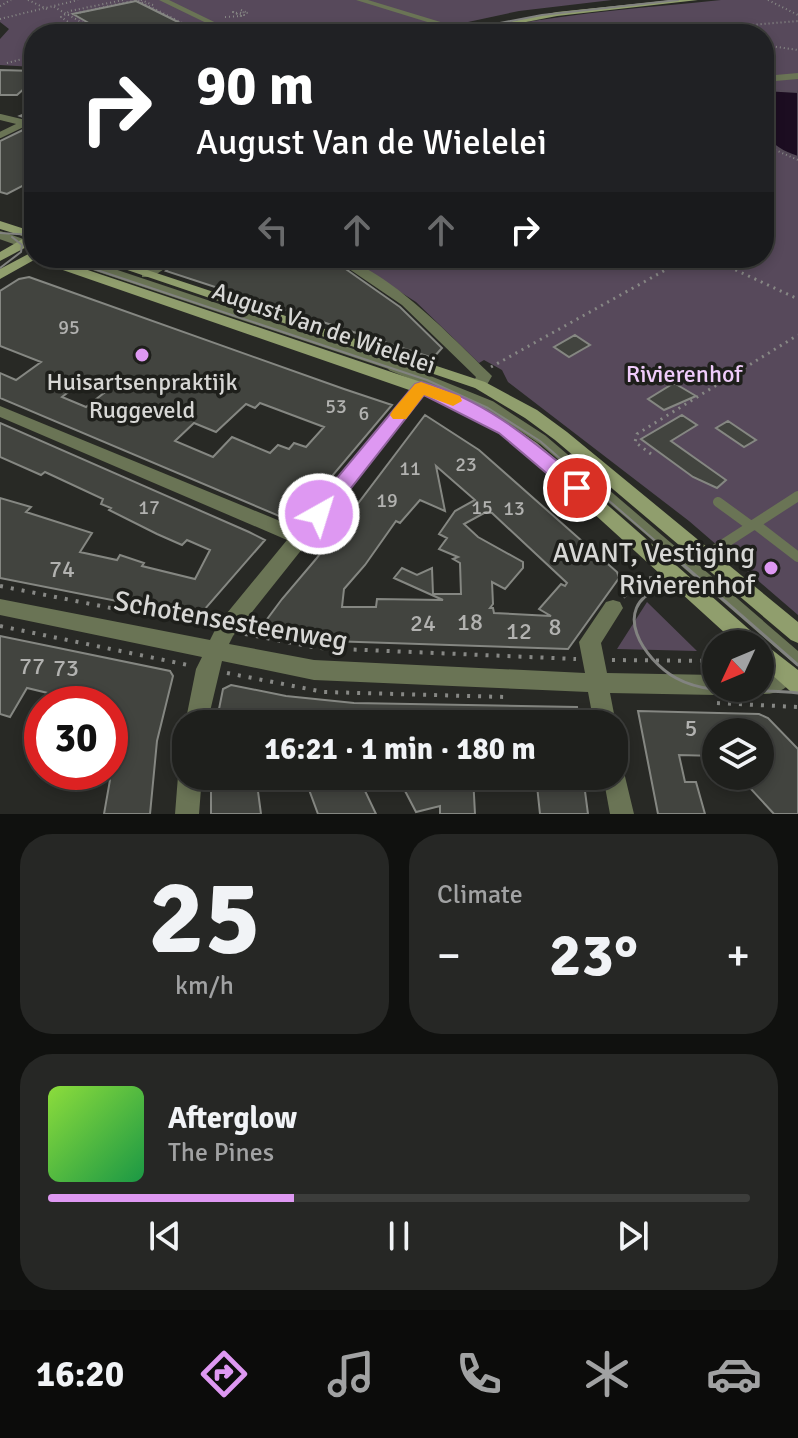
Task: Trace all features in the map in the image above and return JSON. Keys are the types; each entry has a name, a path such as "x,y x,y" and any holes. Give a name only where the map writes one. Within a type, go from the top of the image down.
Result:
{"main road":[{"path":"482,24 533,12 645,0"},
{"path":"496,24 557,14 694,0"},
{"name":"August Van de Wielelei","path":"0,225 24,240"},
{"name":"August Van de Wielelei","path":"0,244 24,243"},
{"path":"0,257 24,245"},
{"path":"0,275 24,262"},
{"name":"August Van de Wielelei","path":"70,268 421,388 483,415 531,447 736,630"},
{"name":"August Van de Wielelei","path":"129,268 482,380 561,436 705,556 772,623"},
{"path":"772,623 798,634"},
{"path":"774,660 794,672"}],"street":[{"path":"163,0 214,24"},
{"path":"360,0 432,24"},
{"path":"774,78 798,76"},
{"path":"147,274 158,268"},
{"path":"354,268 407,302 482,380"},
{"path":"199,710 207,669 225,630 421,388"},
{"path":"0,411 300,537"},
{"name":"Schotensesteenweg","path":"0,607 329,672 702,685"},
{"path":"603,710 590,642 613,608"},
{"path":"774,683 794,672"},
{"path":"187,814 189,790"},
{"path":"617,790 622,814"}],"lane":[{"path":"0,117 24,123"},
{"path":"0,135 24,123"},
{"name":"August Van de Wielelei","path":"0,235 24,242"},
{"name":"August Van de Wielelei","path":"99,268 427,378 491,406 543,440 772,623"},
{"path":"705,556 798,496"},
{"path":"718,502 798,557"},
{"path":"772,623 794,672"}],"path":[{"path":"0,6 11,0"},
{"path":"28,0 47,9"},
{"path":"0,19 78,0"},
{"path":"81,22 71,24 61,19 67,14 123,0"},
{"path":"67,14 137,0 184,24"},
{"path":"768,0 798,15"},
{"path":"54,7 85,24"},
{"path":"236,11 246,8"},
{"path":"759,24 798,21"},
{"path":"774,46 798,50"},
{"path":"7,63 24,59"},
{"path":"774,149 798,160"},
{"path":"482,380 505,357 669,268"},
{"path":"731,268 798,299"},
{"path":"651,454 635,442 637,434 798,335"},
{"path":"0,586 318,648 593,660 702,661"}],"green space":[{"path":"0,0 612,0 519,11 459,24 24,24 24,66 0,65 0,39 9,29 0,22"},
{"name":"Rivierenhof","path":"721,0 798,0 798,615 689,521 508,382 502,370 484,360 479,363 416,302 363,268 774,268 774,24 517,24"},
{"path":"647,602 697,651 617,649"}],"shaded area":[{"path":"774,91 798,92 798,157 776,147"}],"building":[{"path":"136,1 183,24 90,24 73,14"},
{"path":"0,70 24,71 24,89 17,95 0,95"},
{"path":"24,129 24,185 7,194 0,192 0,141"},
{"path":"170,268 344,268 400,307 442,348 433,358 166,271"},
{"path":"29,277 392,405 291,521 0,398 0,373 16,380 41,362 0,346 0,291 19,279","holes":["84,380 109,389 86,407 62,397","260,403 324,427 306,447 294,443 289,449 278,445 270,453 232,437 213,457 175,441 194,423 216,432 246,404 255,408"]},
{"path":"575,335 590,345 569,357 554,347"},
{"path":"674,383 696,396 664,410 648,399"},
{"path":"425,415 479,450 617,572 619,578 568,649 329,641 267,630 265,622","holes":["436,466 475,500 455,511 439,534 447,538 439,549 458,557 453,559 460,563 461,594 433,594 432,568 417,575 402,568 394,578 443,600 377,599 376,607 342,607 344,589 396,521 400,523 420,500 445,511","486,512 492,513 567,583 565,586 561,584 539,609 551,616 494,613 490,608 493,604 492,582 505,589 523,568 523,562 478,537 464,524"]},
{"path":"682,415 697,425 671,441 726,480 717,488 693,477 641,439"},
{"path":"728,421 756,440 744,447 716,428"},
{"path":"0,423 265,540 198,617 0,578 0,498 31,507 26,512 92,533 80,552 117,560 120,555 144,563 142,566 195,579 210,550 187,540 182,545 157,534 109,510 111,508 101,504 103,499 45,472 41,475 0,457"},
{"path":"0,636 170,671 173,676 157,741 150,814 104,814 108,790 128,790 128,686 24,686 24,693 10,717 0,714"},
{"path":"231,685 286,696 354,703 577,707 577,710 219,710 223,689"},
{"path":"638,711 759,714 768,718 702,718 702,756 679,755 685,782 696,782 705,814 658,814"},
{"path":"774,724 798,749 798,814 774,814 752,790 774,790"},
{"path":"211,790 258,790 261,814 211,814"},
{"path":"309,790 365,790 376,814 318,814"},
{"path":"405,790 474,790 475,814 440,814 440,806 416,812"},
{"path":"537,790 585,790 588,814 540,814"}],"tram line":[{"path":"495,24 542,15 678,0"},
{"path":"0,233 24,234"},
{"path":"0,268 21,252 22,245 12,237"},
{"path":"91,268 427,380 488,408 540,441 682,564"},
{"path":"680,562 707,586"},
{"path":"707,586 684,584 660,588 645,597 636,608 634,621 637,634 653,659 676,678 705,688 798,693"},
{"path":"707,586 798,665"}],"slow traffic":[{"path":"399,415 421,388 453,401"}],"place":[{"name":"Huisartsenpraktijk Ruggeveld","path":"142,355"},
{"name":"AVANT, Vestiging Rivierenhof","path":"771,568"}],"route":[{"path":"319,514 421,388 483,415 506,429 577,488"}]}
